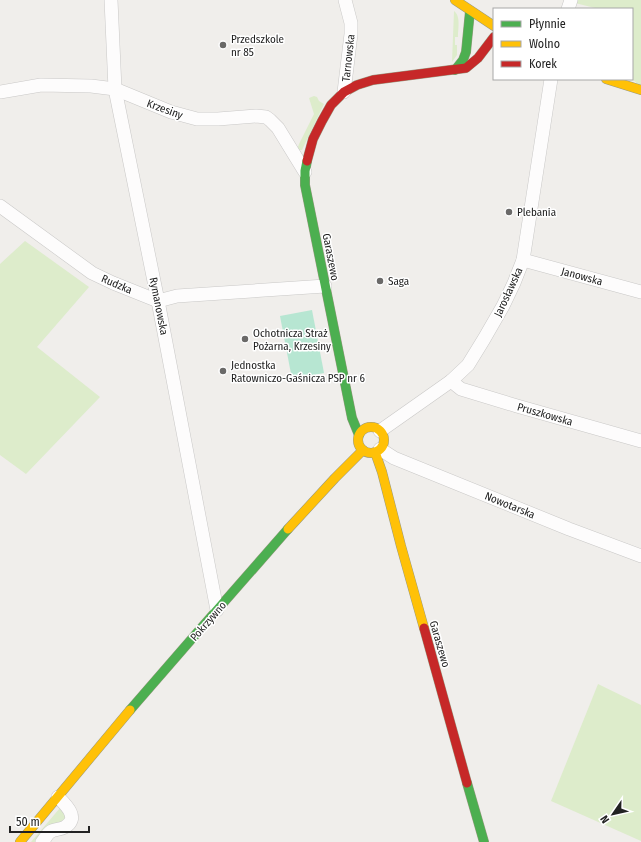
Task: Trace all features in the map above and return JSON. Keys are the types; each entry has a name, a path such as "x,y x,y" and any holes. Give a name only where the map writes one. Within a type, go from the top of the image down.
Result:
{"street":[{"name":"Rymanowska","path":"111,0 115,90 158,302 217,610"},
{"name":"Tarnowska","path":"344,92 351,34 351,23 345,0"},
{"path":"455,0 493,25"},
{"path":"455,70 463,60 466,52 470,11"},
{"path":"344,92 359,84 386,78 466,68 481,54 493,38"},
{"name":"Jarosławska","path":"380,431 451,381 468,365 484,339 514,283 522,260 551,80"},
{"path":"609,80 641,90"},
{"name":"Krzesiny","path":"0,92 41,84 91,86 115,90 172,112 197,119 256,116 266,117 278,128 305,172"},
{"name":"Garaszewo","path":"344,92 337,98 327,111 319,125 307,155 305,172 306,185 325,286 352,418 359,435"},
{"name":"Rudzka","path":"0,206 92,273 158,302"},
{"name":"Janowska","path":"522,260 641,292"},
{"path":"158,302 177,296 325,286"},
{"name":"Pruszkowska","path":"451,381 461,389 532,411 641,441"},
{"path":"371,427 380,431 384,439 378,451 367,452 362,450 358,443 358,439 362,431 371,427"},
{"name":"Pokrzywno","path":"20,842 217,610 313,502 362,450"},
{"name":"Garaszewo","path":"378,451 405,561 484,842"},
{"name":"Nowotarska","path":"378,451 569,529 641,556"},
{"path":"42,842 49,833 53,830 65,827 72,819 72,814 58,797"}],"green space":[{"path":"576,0 641,0 641,87 633,80 633,8 595,8 575,3"},
{"path":"454,11 458,16 459,27 458,37 455,37 457,55 452,62"},
{"path":"314,96 324,104 302,150 297,150 314,114 309,98"},
{"path":"25,241 89,287 37,347 100,397 26,474 0,455 0,264"},
{"path":"312,310 324,373 292,379 280,316"},
{"path":"598,684 641,705 641,841 551,801"},
{"path":"60,808 63,808 67,818 37,842 31,842"}],"traffic: fast":[{"path":"455,70 463,60 466,52 470,11"},
{"path":"307,161 305,185 352,418 359,435"},
{"path":"130,710 288,529"},
{"path":"467,783 484,842"}],"traffic: slow":[{"path":"455,0 493,25"},
{"path":"609,80 641,90"},
{"path":"371,427 380,431 384,440 380,449 371,453 362,449 358,440 362,431 371,427"},
{"path":"288,529 363,450"},
{"path":"375,452 382,472 424,628"},
{"path":"20,842 130,710"}],"traffic: jam":[{"path":"307,161 313,139 322,121 331,105 344,92 357,85 373,80 466,68 478,58 493,38"},
{"path":"424,628 467,783"}],"place":[{"name":"Przedszkole nr 85","path":"223,45"},
{"name":"Plebania","path":"509,212"},
{"name":"Saga","path":"380,281"},
{"name":"Ochotnicza Straż Pożarna, Krzesiny","path":"245,339"},
{"name":"Jednostka Ratowniczo-Gaśnicza PSP nr 6","path":"223,371"}]}
